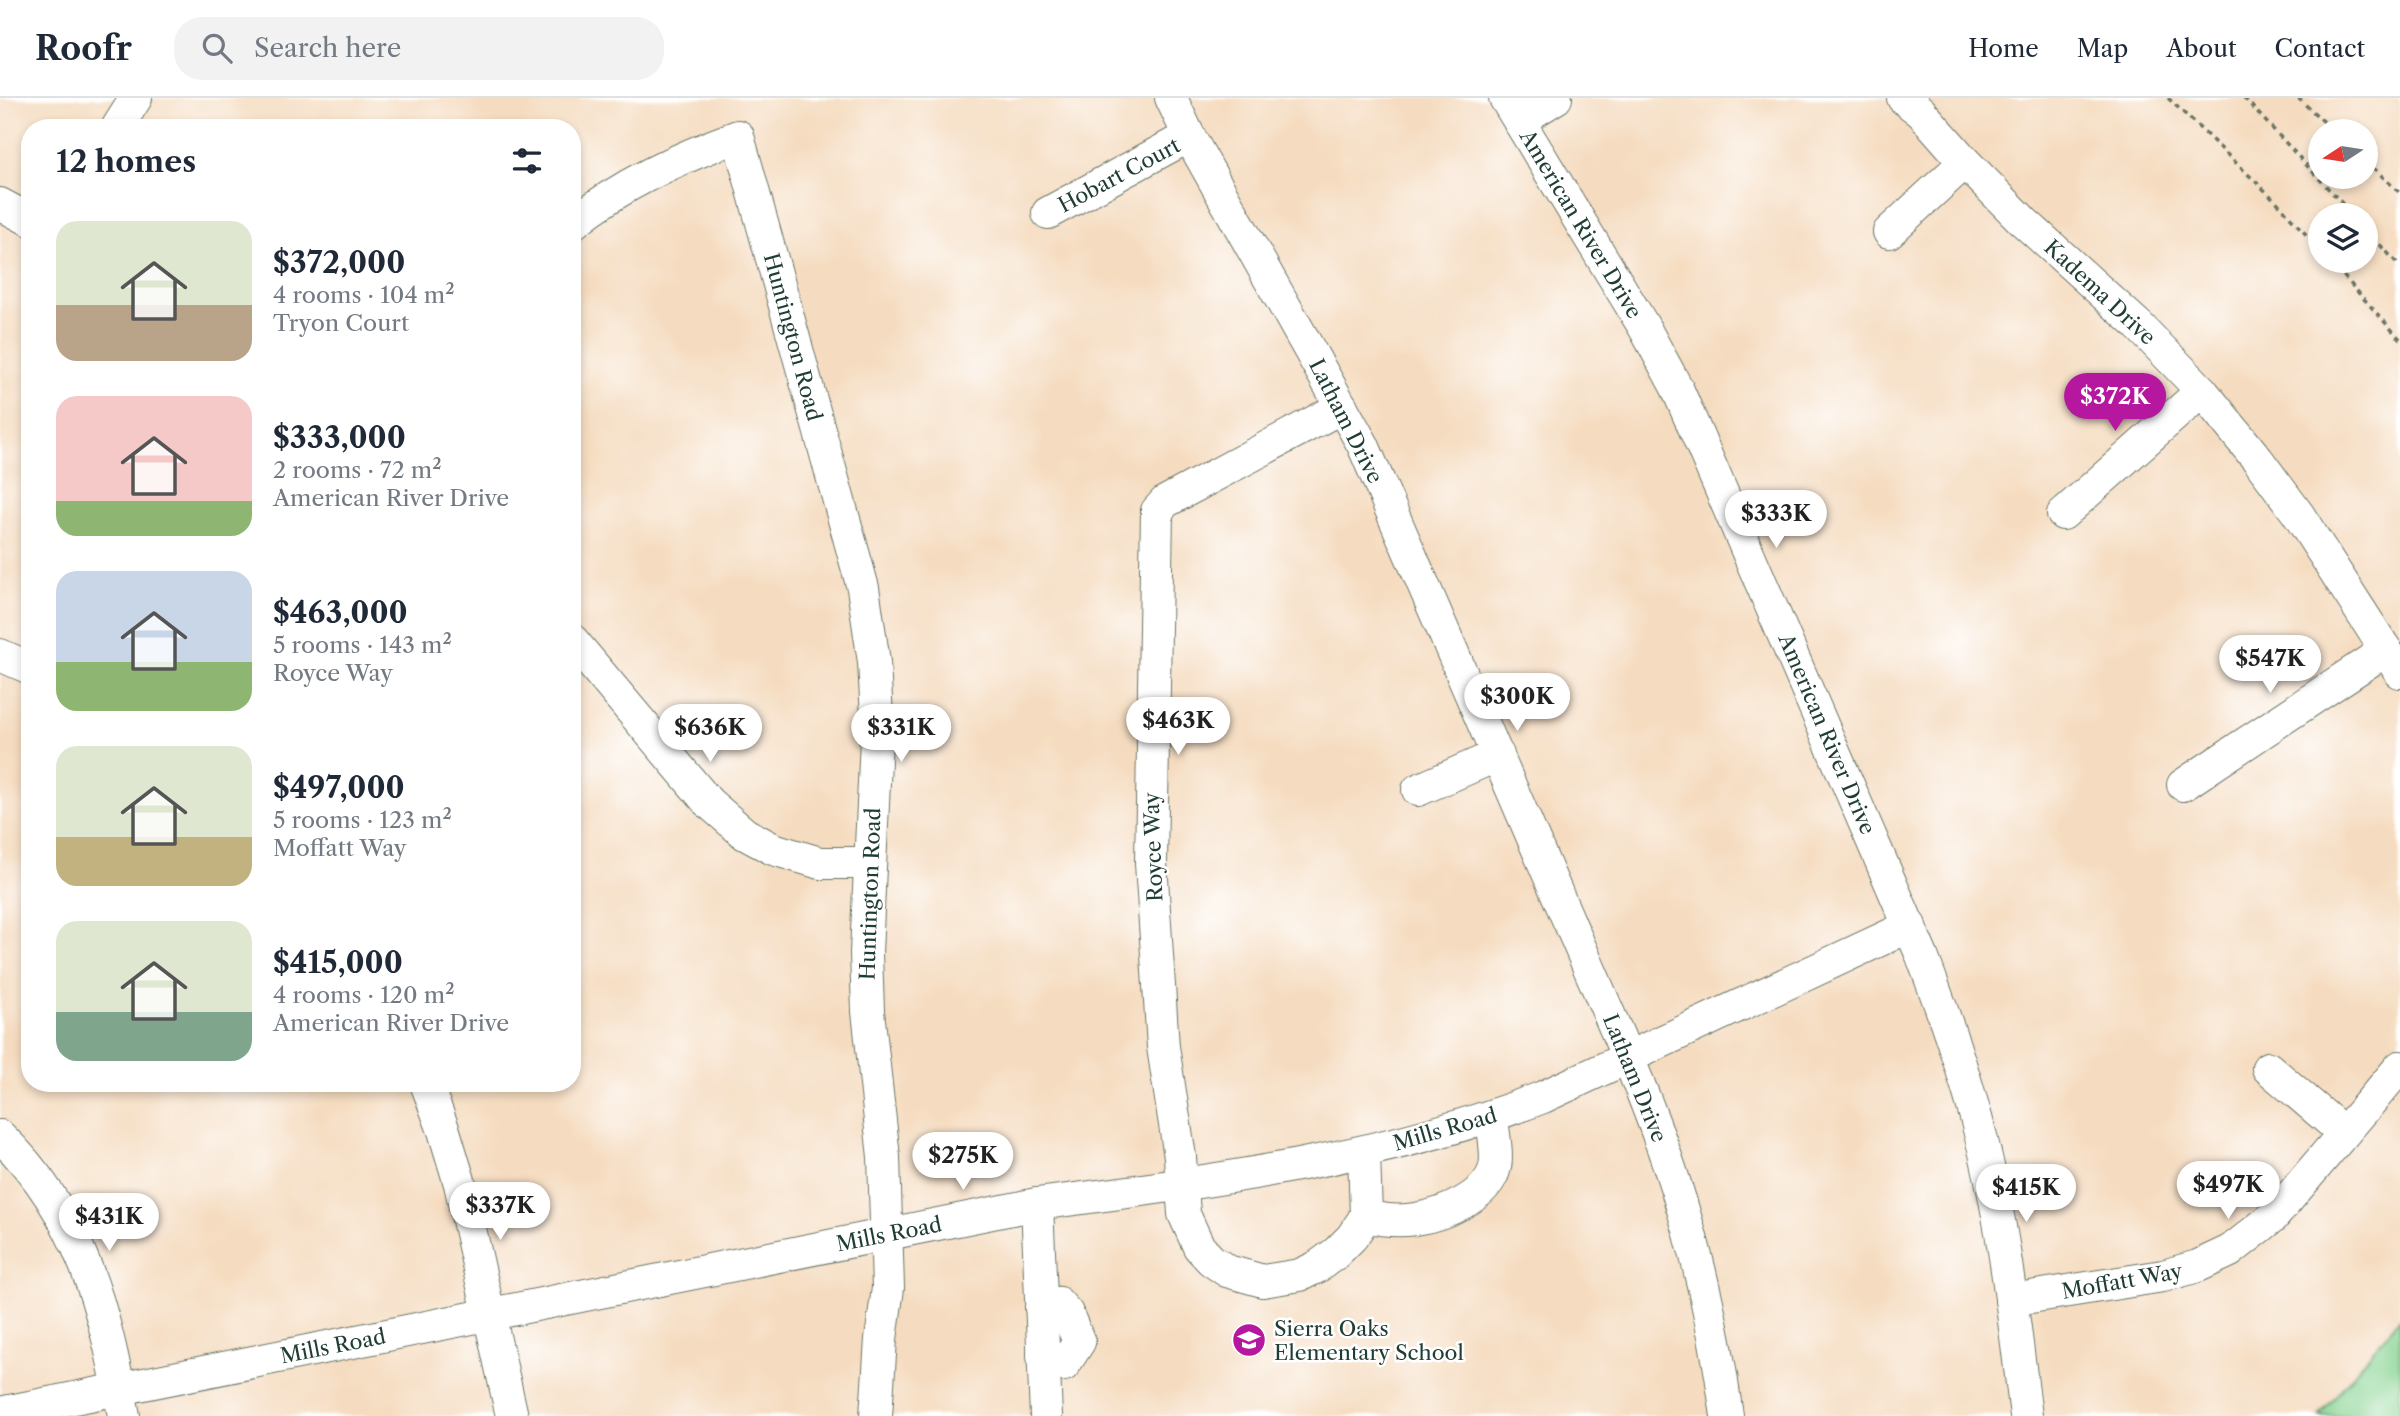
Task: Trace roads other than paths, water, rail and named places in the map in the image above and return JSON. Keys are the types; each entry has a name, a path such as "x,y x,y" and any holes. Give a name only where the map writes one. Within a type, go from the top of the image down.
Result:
{"street":[{"path":"123,119 136,98"},
{"name":"Latham Drive","path":"1171,98 1189,136 1363,445 1658,1128 1683,1205 1703,1284 1727,1416"},
{"path":"1512,109 1556,98"},
{"name":"Kadema Drive","path":"1903,98 1921,112 2023,221 2138,325 2202,391 2298,514 2393,661"},
{"name":"American River Drive","path":"1512,109 1644,327 1677,388 1910,926 1955,1046 1981,1134 2000,1226 2026,1416"},
{"name":"Huntington Road","path":"581,218 633,182 685,156 738,136 863,588 874,662 877,718 866,953 868,1011 884,1157 888,1288 881,1339 876,1416"},
{"name":"Hobart Court","path":"1048,213 1189,136"},
{"path":"1889,232 1965,162"},
{"path":"0,204 21,215"},
{"path":"2063,514 2202,391"},
{"name":"Royce Way","path":"1181,1185 1180,1157 1163,1047 1151,863 1157,511 1165,502 1342,407"},
{"path":"581,651 708,802 745,834 773,849 820,863 869,863"},
{"path":"0,655 21,664"},
{"path":"2183,785 2393,661"},
{"path":"1418,790 1498,755"},
{"name":"Mills Road","path":"0,1413 121,1402 490,1314 886,1234 1037,1204 1181,1185 1364,1152 1492,1117 1543,1097 1910,926"},
{"path":"2268,1068 2344,1133"},
{"name":"Moffatt Way","path":"2011,1300 2163,1276 2198,1266 2230,1251 2273,1217 2400,1068"},
{"path":"429,1092 460,1184 512,1416"},
{"path":"1366,1216 1391,1220 1416,1219 1446,1210 1476,1193 1485,1185 1495,1165 1492,1117"},
{"path":"0,1136 33,1173 82,1255 101,1308 121,1402"},
{"path":"1181,1185 1184,1214 1199,1247 1211,1261 1227,1271 1263,1281 1300,1275 1336,1253 1352,1237 1366,1216 1364,1152"},
{"path":"1037,1204 1041,1308 1058,1303 1067,1313 1079,1342 1064,1366 1043,1355 1046,1416"}],"place":[{"name":"Sierra Oaks Elementary School","path":"1249,1340"}]}
